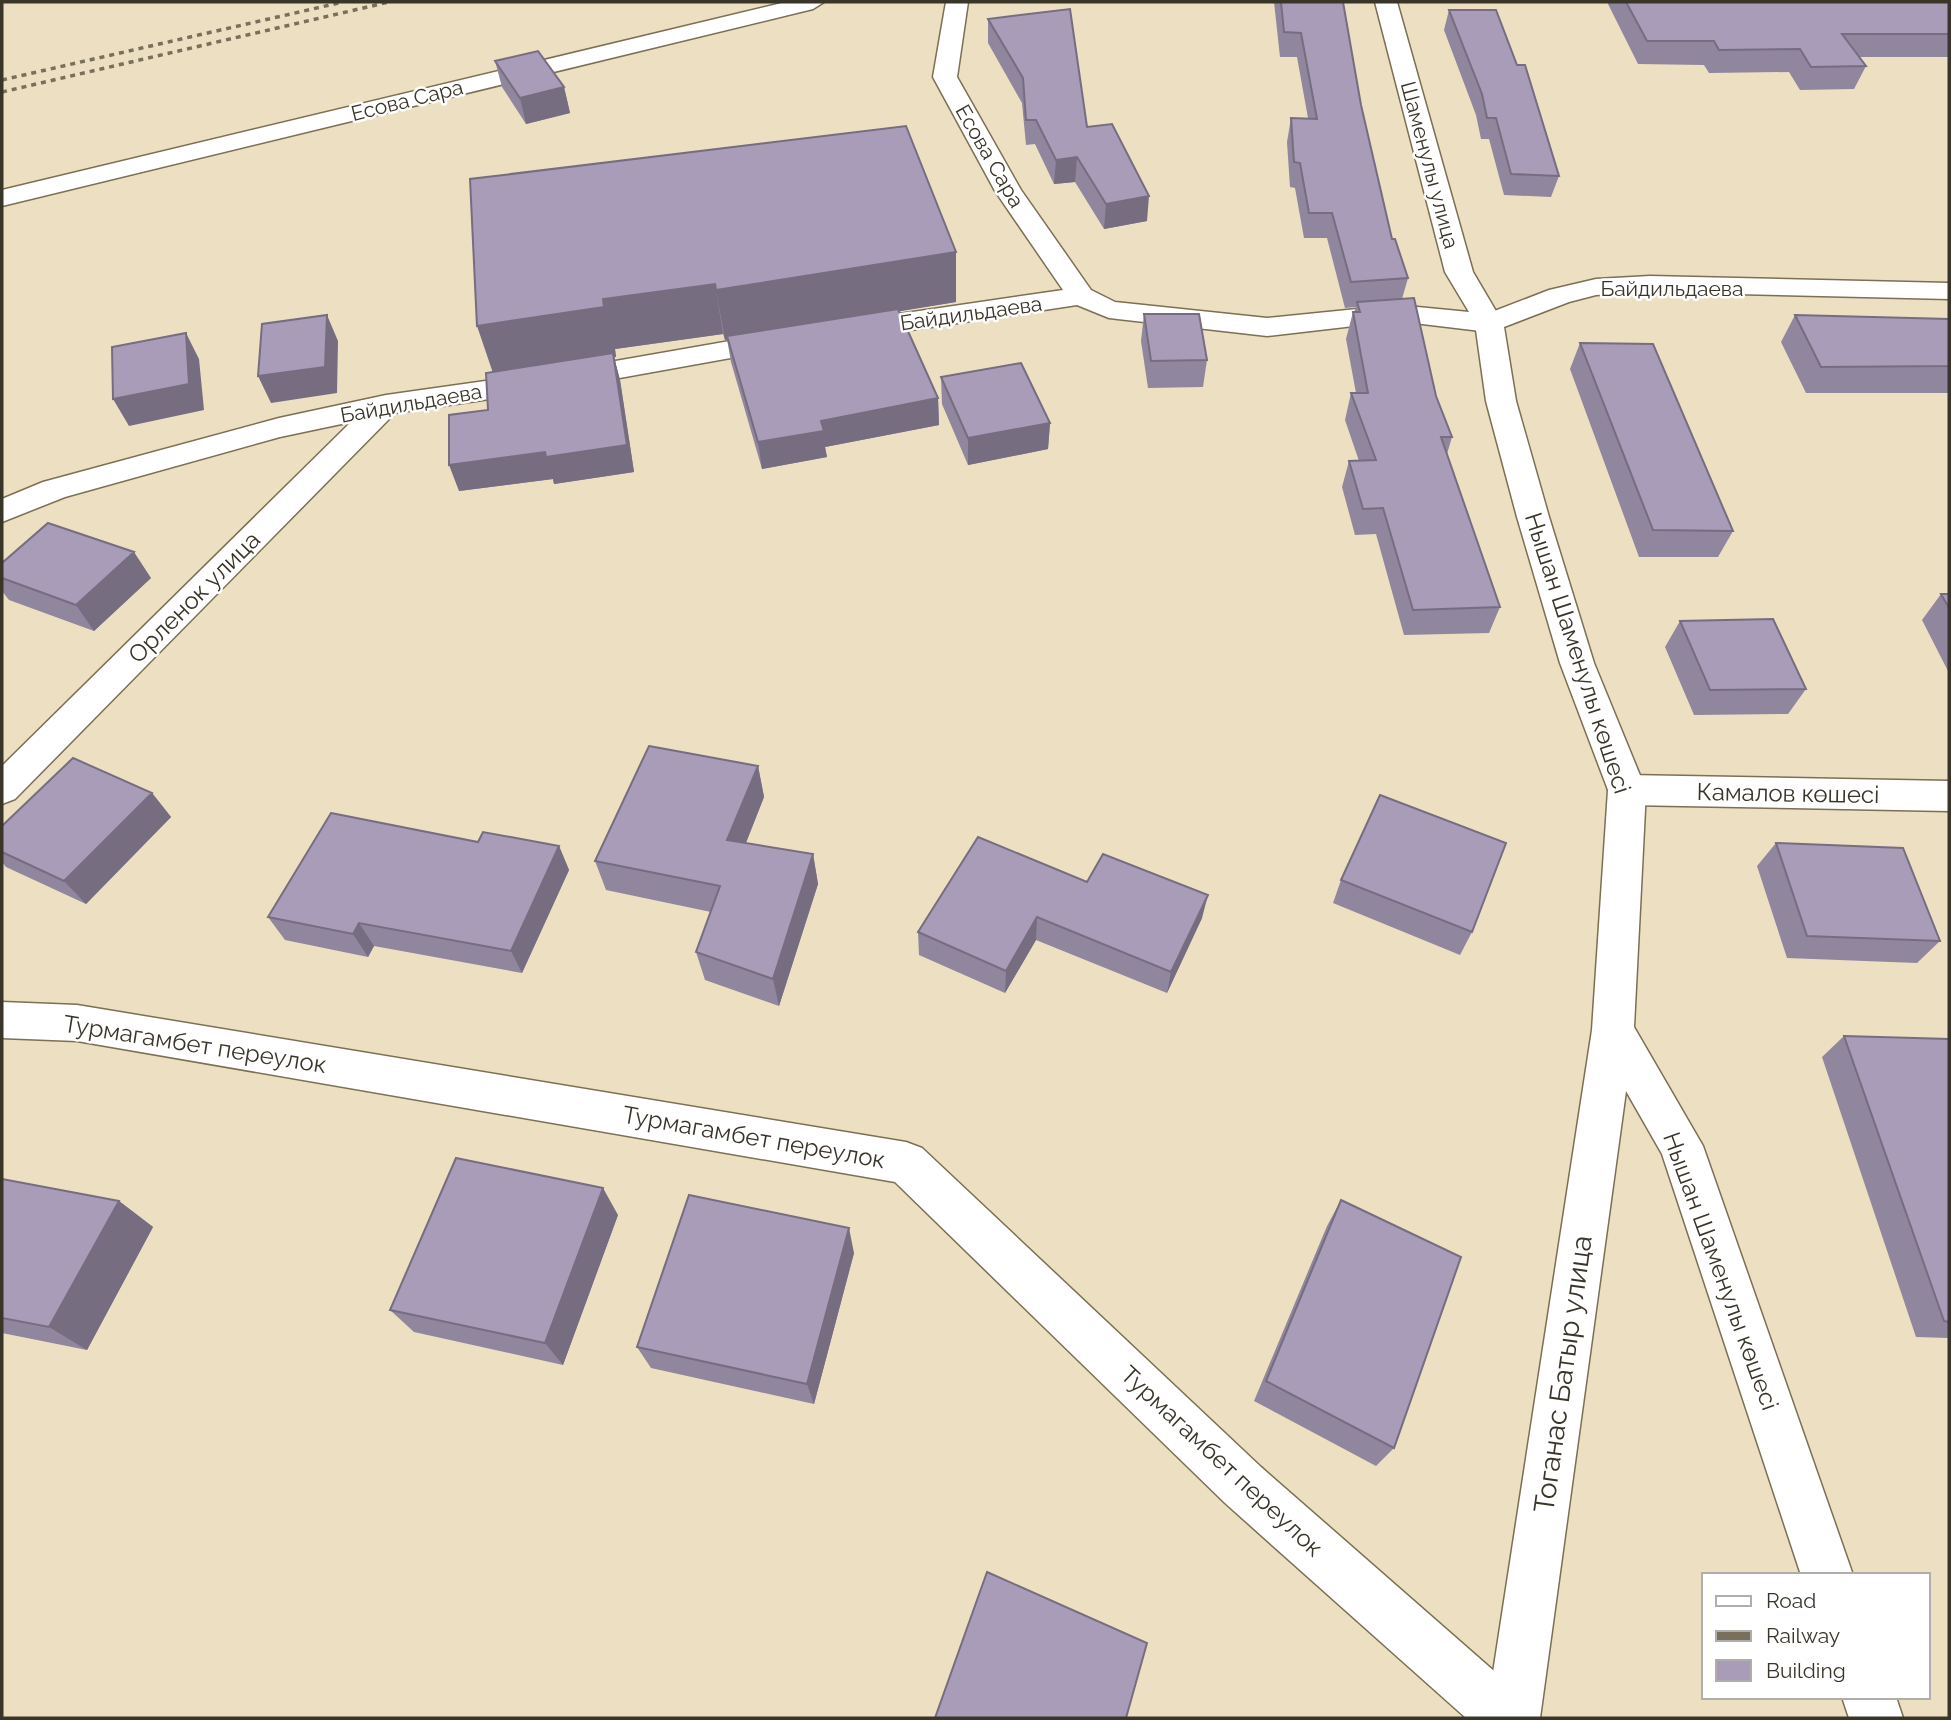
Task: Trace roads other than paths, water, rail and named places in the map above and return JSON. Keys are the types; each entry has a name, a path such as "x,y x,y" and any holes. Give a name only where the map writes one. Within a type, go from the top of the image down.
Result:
{"street":[{"name":"Есова Сара","path":"2,198 813,2"},
{"name":"Есова Сара","path":"957,2 945,77 1009,191 1081,296"},
{"name":"Шаменулы улица","path":"1386,2 1459,272 1489,323"},
{"name":"Байдильдаева","path":"2,511 54,489 279,428 386,405 564,379 817,335 1081,296 1109,310 1267,327 1397,313 1489,323 1559,296 1609,286 1650,284 1949,291"},
{"name":"Нышан Шаменулы көшесі","path":"1489,323 1501,401 1537,530 1577,663 1627,790 1613,1030 1681,1146 1826,1573"},
{"name":"Орленок улица","path":"2,789 386,405"},
{"name":"Камалов көшесі","path":"1627,790 1949,796"},
{"name":"Турмагамбет переулок","path":"2,1020 77,1023 906,1163 1243,1485 1507,1718"},
{"name":"Тоганас Батыр улица","path":"1513,1718 1613,1030"},
{"path":"1869,1699 1876,1718"}],"railway":[{"path":"2,80 343,2"},
{"path":"2,92 389,2"}]}
